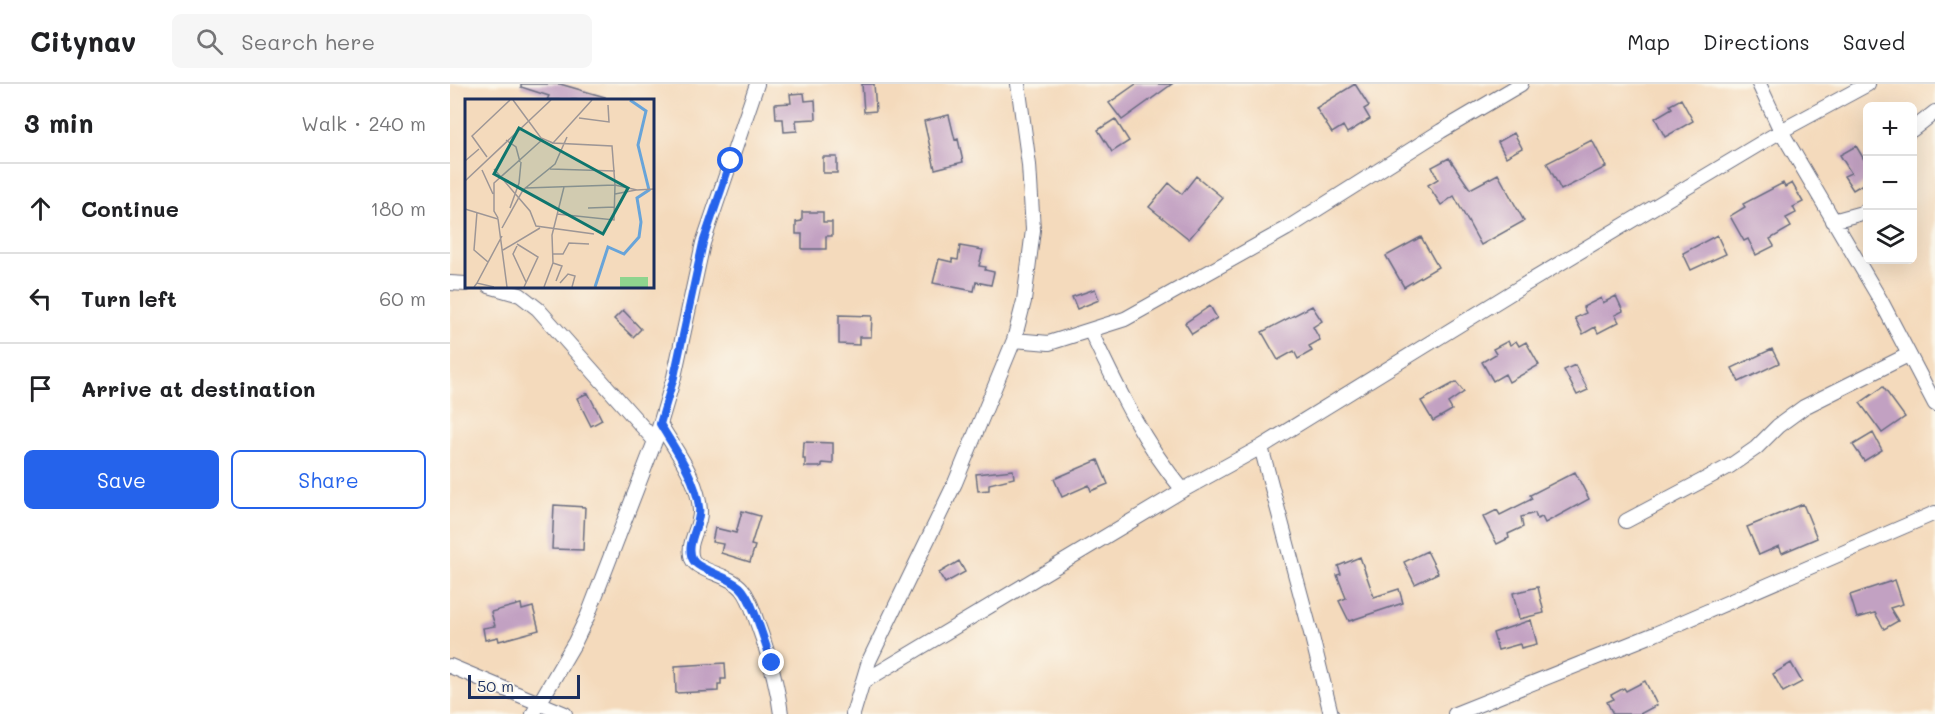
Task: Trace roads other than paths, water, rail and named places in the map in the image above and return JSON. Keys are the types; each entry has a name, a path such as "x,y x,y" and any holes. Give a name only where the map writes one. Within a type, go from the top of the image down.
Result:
{"street":[{"path":"536,708 588,615 655,441 674,377 703,243 757,84"},
{"path":"853,714 869,661 955,483 1014,340 1024,301 1033,230 1029,165 1018,84"},
{"path":"1014,340 1049,343 1125,319 1286,229 1441,131 1521,84"},
{"path":"1759,84 1781,131 1881,301 1935,404"},
{"path":"863,682 1183,490 1261,447 1519,288 1781,131 1868,84"},
{"path":"1917,125 1935,112"},
{"path":"1833,221 1866,210"},
{"path":"450,283 465,284"},
{"path":"496,288 519,295 538,309 655,441"},
{"path":"1090,330 1115,383 1163,466 1183,490"},
{"path":"1626,521 1730,466 1756,448 1778,426 1804,407 1908,355"},
{"path":"660,424 691,479 698,500 700,518 690,548 691,557 700,568 731,579 742,589 750,603 772,663 781,714"},
{"path":"1261,447 1331,714"},
{"path":"1455,714 1655,634 1935,513"},
{"path":"450,666 536,708 565,714"}]}
